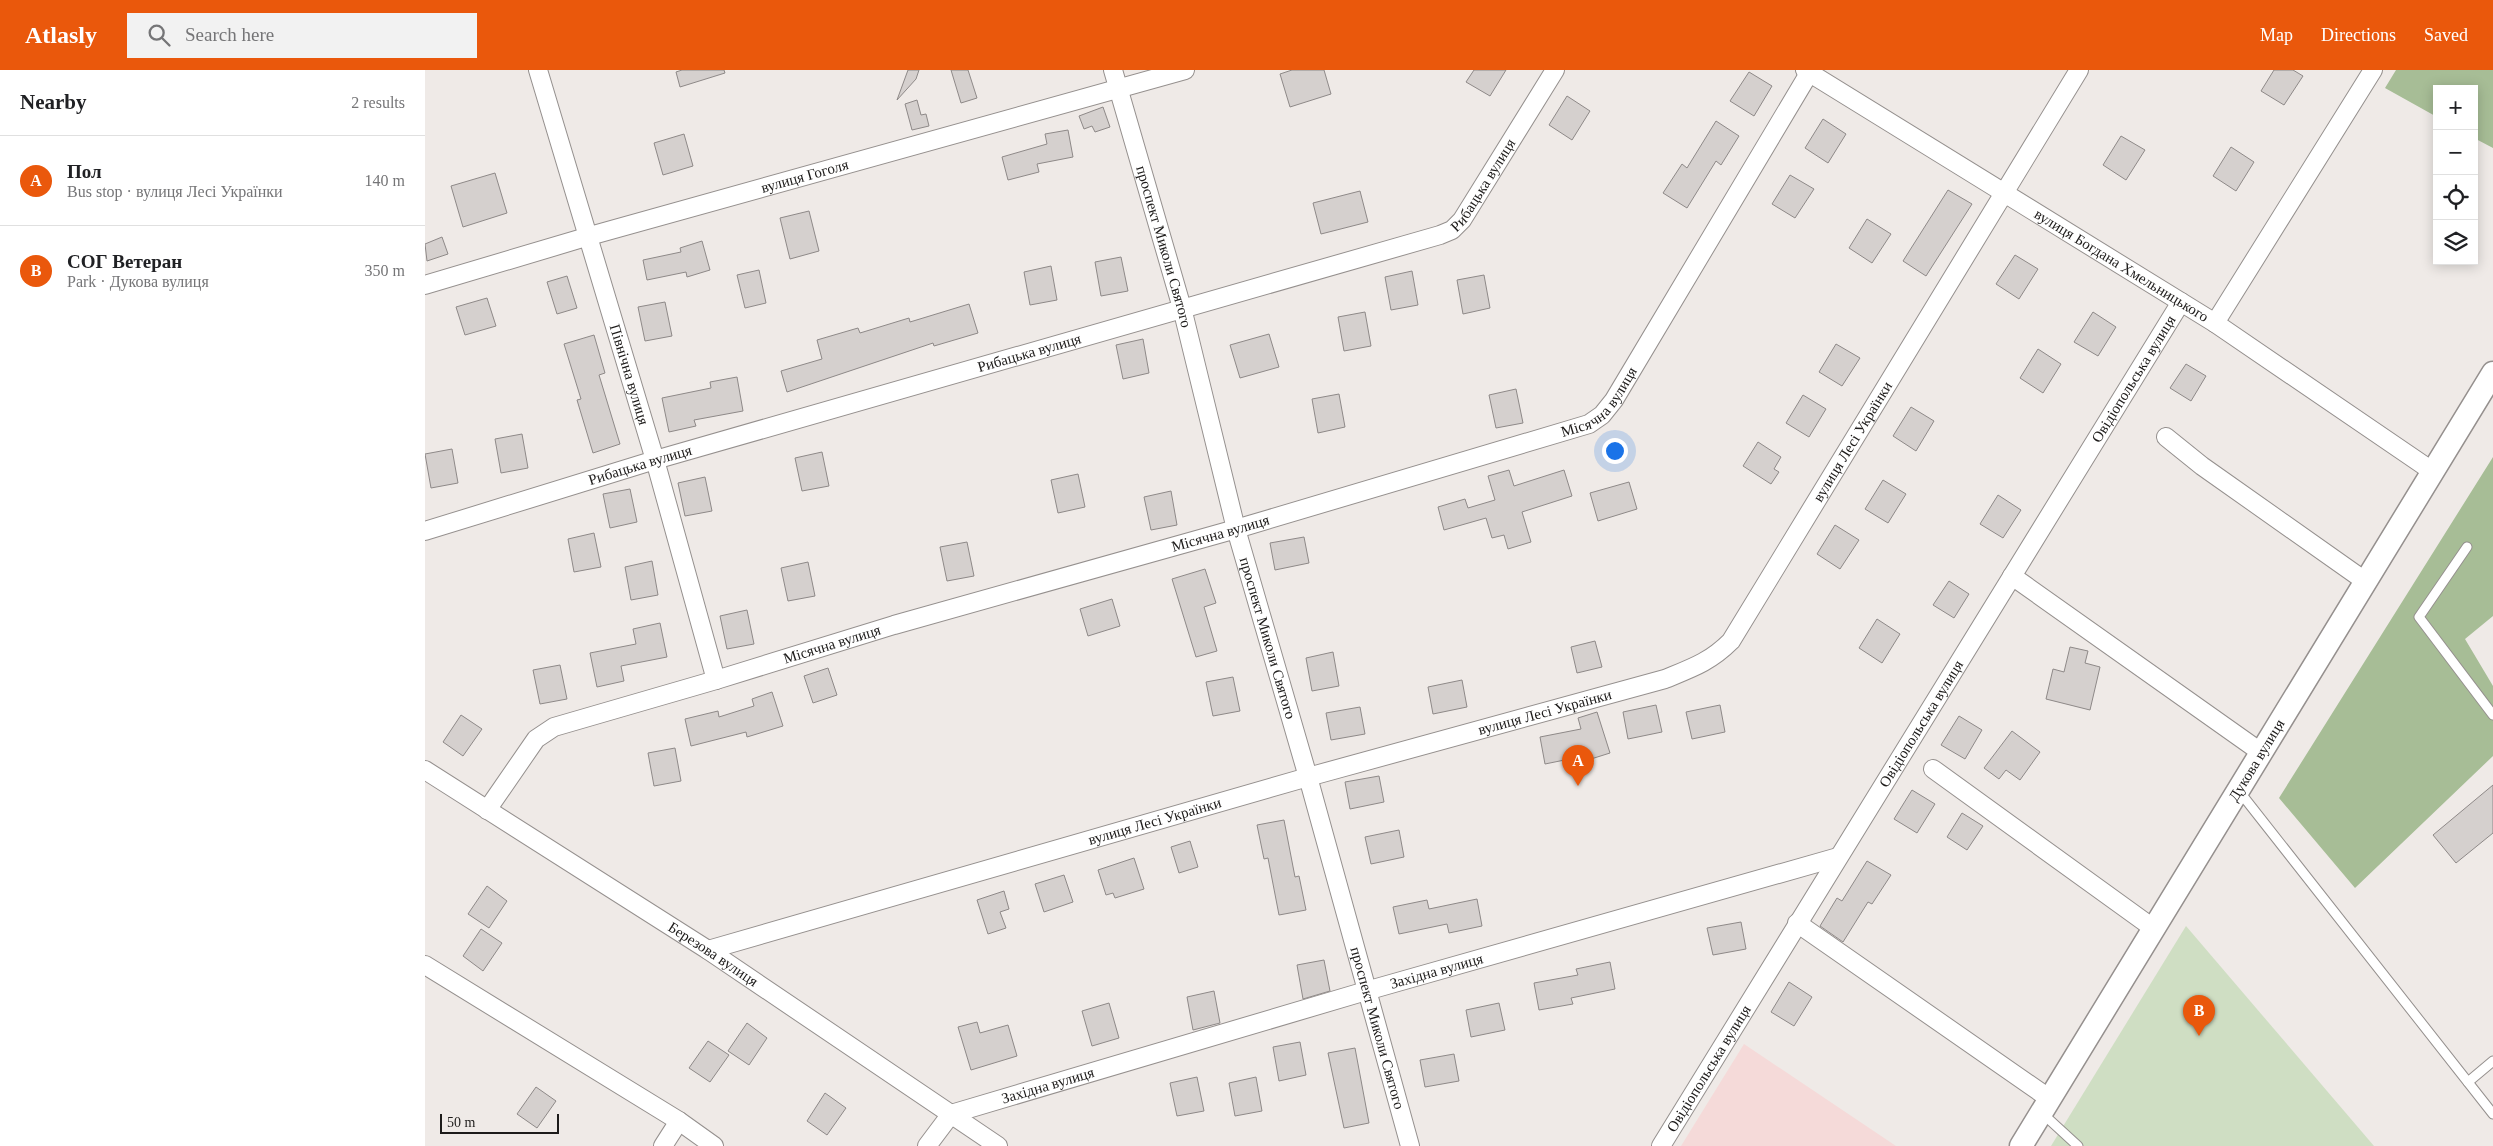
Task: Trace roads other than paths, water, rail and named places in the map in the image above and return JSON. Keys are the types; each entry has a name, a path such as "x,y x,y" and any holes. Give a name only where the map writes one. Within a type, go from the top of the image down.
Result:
{"street":[{"name":"Північна вулиця","path":"538,70 586,237 655,460 716,680"},
{"name":"проспект Миколи Святого","path":"1113,70 1182,308 1236,529 1309,777 1366,991 1410,1146"},
{"name":"вулиця Гоголя","path":"425,285 586,237 1185,70"},
{"name":"Рибацька вулиця","path":"425,531 655,460 1451,230 1462,220 1555,70"},
{"name":"вулиця Лесі Українки","path":"708,950 1309,777 1665,679 1703,664 1718,654 1731,640 2079,70"},
{"path":"2215,324 2373,70"},
{"name":"вулиця Богдана Хмельницького","path":"1808,71 2003,194 2181,302 2432,472"},
{"name":"Місячна вулиця","path":"487,810 536,739 544,732 894,625 1236,529 1589,424 1602,415 1808,71"},
{"name":"Овідіопольська вулиця","path":"1661,1146 2181,302"},
{"name":"Дукова вулиця","path":"2021,1146 2493,373"},
{"path":"2166,438 2201,466 2365,582"},
{"path":"2012,576 2262,753"},
{"path":"1933,769 2153,928"},
{"name":"Березова вулиця","path":"425,770 708,950 998,1146"},
{"name":"Західна вулиця","path":"951,1114 1366,991 1838,858"},
{"path":"1797,923 2046,1106"},
{"path":"425,965 679,1121 714,1146"},
{"path":"927,1146 951,1114"},
{"path":"663,1146 679,1121"}],"lane":[{"path":"2467,547 2419,617 2493,715"},
{"path":"2239,791 2493,1114"},
{"path":"2468,1082 2493,1061"},
{"path":"2046,1106 2078,1146"}],"place":[{"name":"Пол","path":"1578,786"},
{"name":"СОГ Ветеран","path":"2199,1036"}]}
